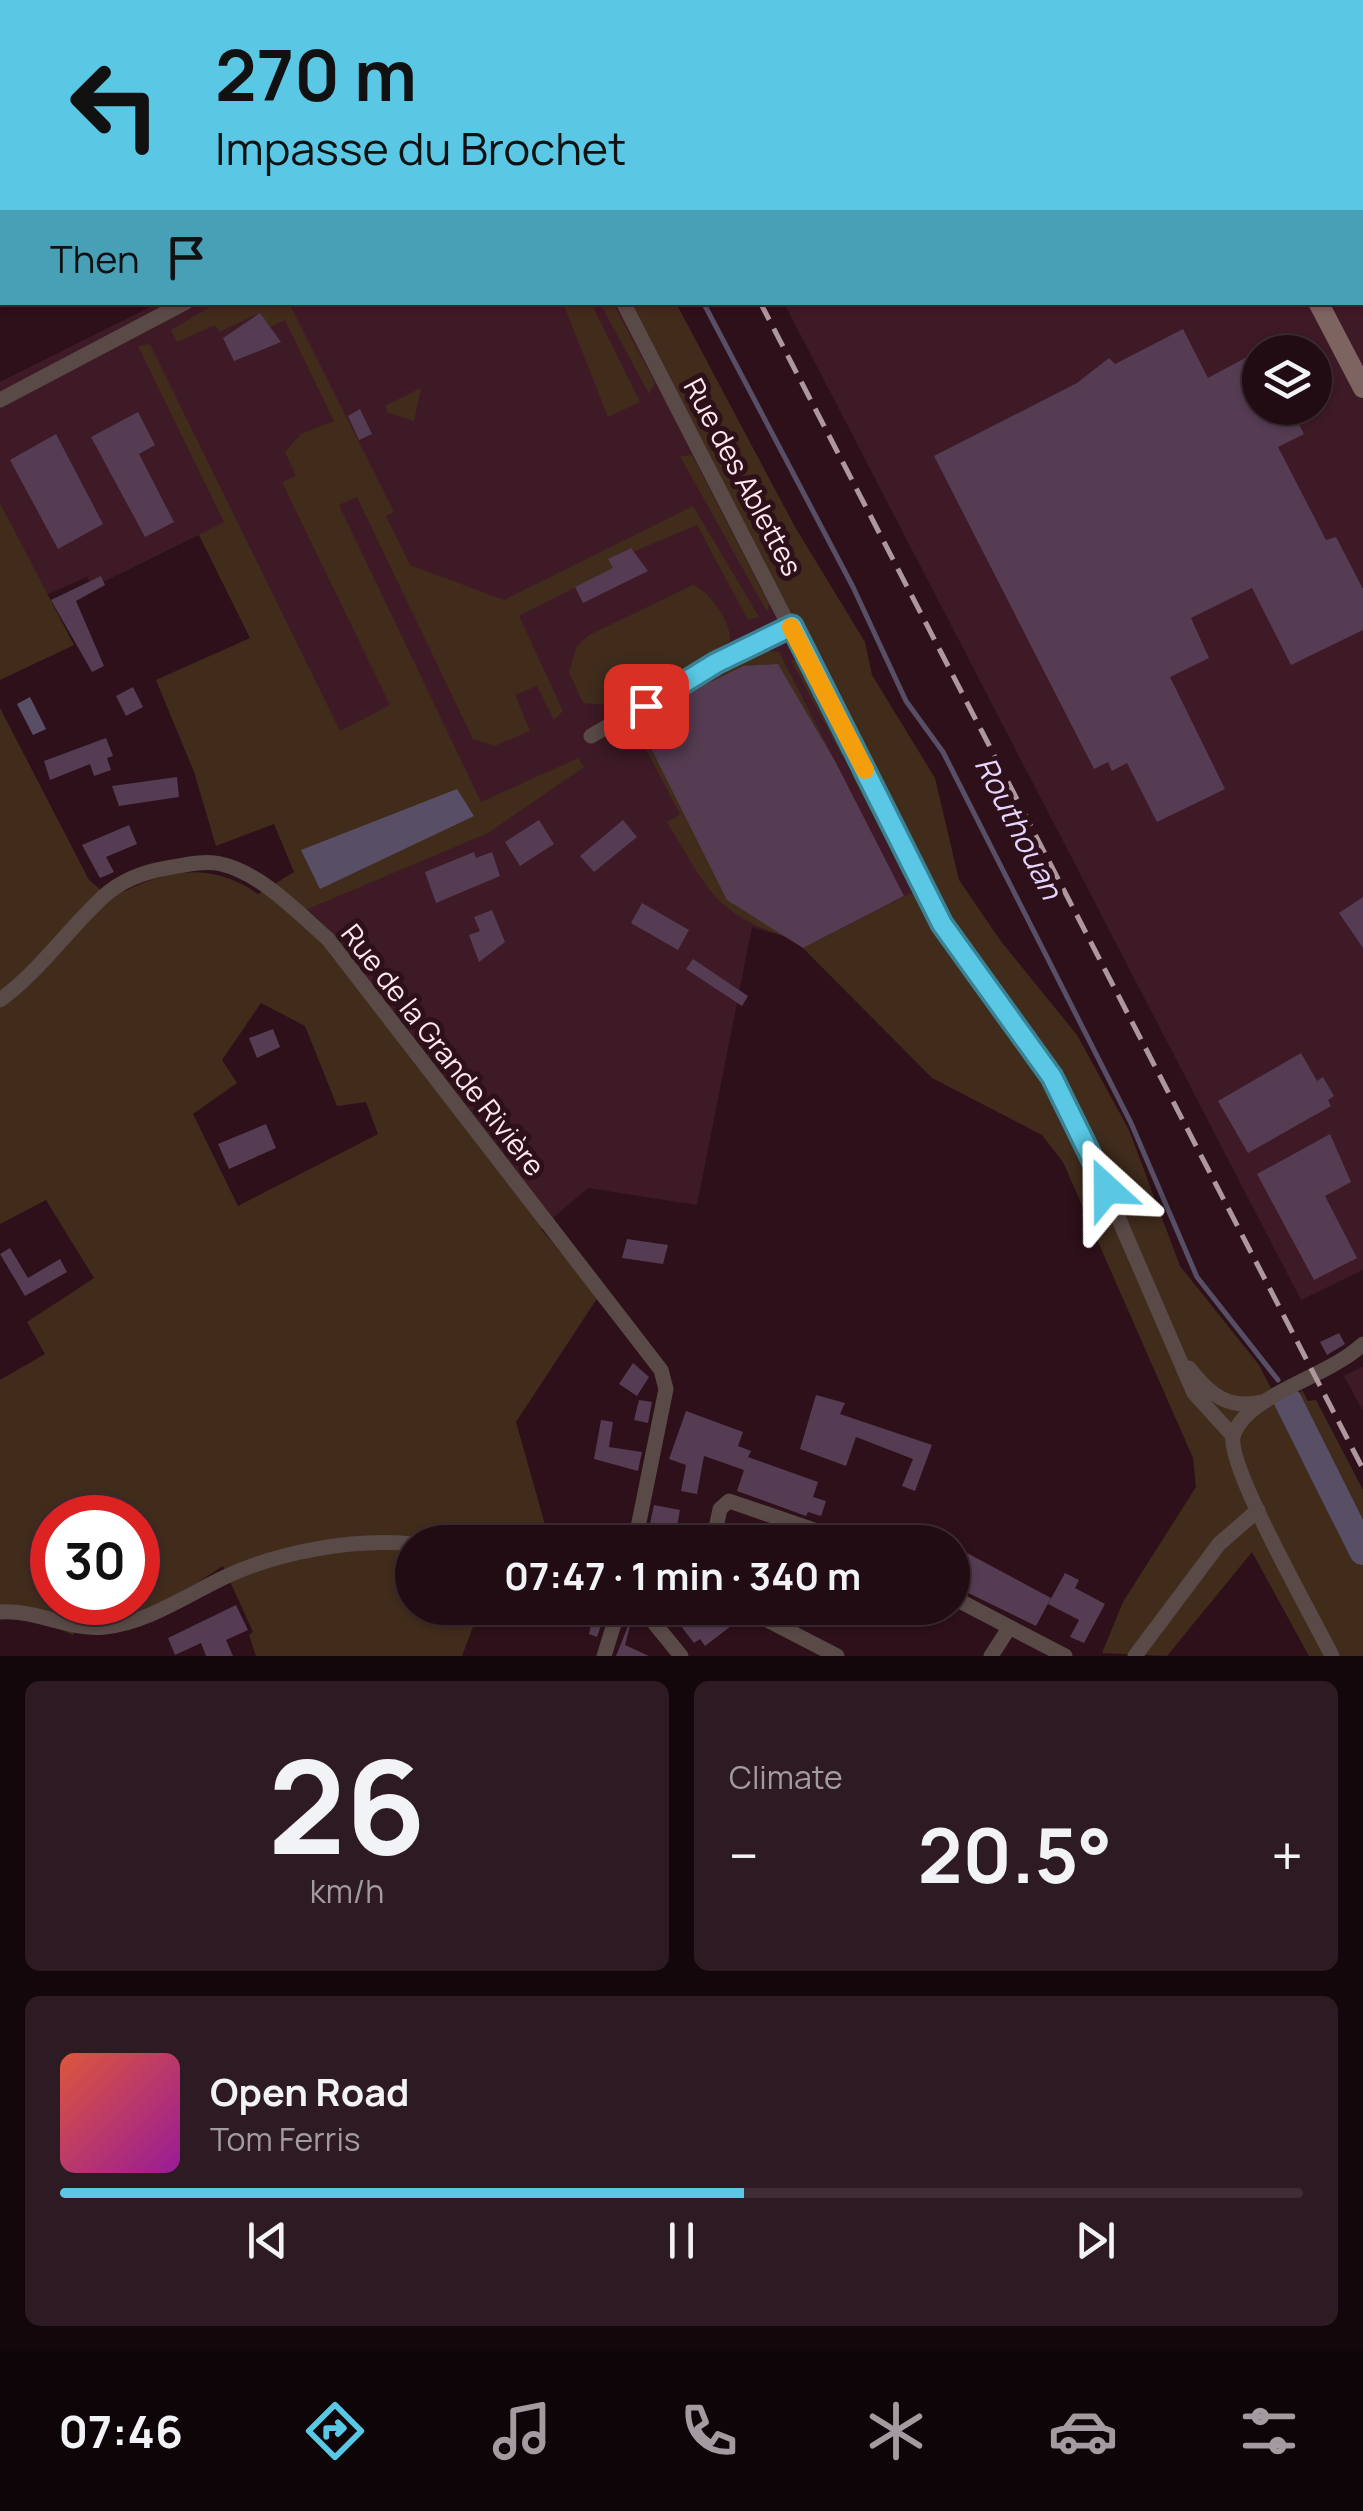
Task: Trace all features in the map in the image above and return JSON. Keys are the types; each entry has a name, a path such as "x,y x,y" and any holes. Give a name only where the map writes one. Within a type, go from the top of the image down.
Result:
{"street":[{"path":"0,400 180,305"},
{"name":"Rue des Ablettes","path":"625,305 942,924 1028,1042 1076,1120 1184,1361 1194,1393 1234,1436"},
{"path":"1320,305 1363,388"},
{"path":"591,736 716,663 792,626"},
{"name":"Rue de la Grande Rivière","path":"0,1000 30,979 101,899 120,883 147,872 219,863 258,881 296,911 328,939 661,1370 666,1389 638,1525"},
{"path":"1332,1656 1258,1510 1236,1458 1234,1436 1248,1414 1267,1400 1363,1344"},
{"name":"Rue des Ablettes","path":"1184,1361 1208,1389 1230,1404 1267,1400"},
{"path":"716,1525 720,1508 729,1500 800,1525"},
{"path":"1135,1656 1219,1544 1258,1510"},
{"path":"0,1612 22,1610 104,1627 177,1604 227,1576 276,1559 313,1551 395,1545"},
{"path":"970,1607 1066,1656"},
{"path":"604,1656 614,1625"},
{"path":"656,1625 681,1656"},
{"path":"777,1625 836,1656"},
{"path":"991,1656 1009,1628"}],"shaded area":[{"path":"154,305 633,305 930,885 803,948 793,939 752,927 697,1205 588,1188 553,1218 425,1052 306,910 487,833 452,765 340,799 285,709 199,535 93,587 87,577 46,595 0,503 0,382"},
{"path":"214,305 290,305 394,512 386,516 410,565 504,600 693,506 759,617 748,620 697,525 633,552 630,548 609,559 613,568 519,616 563,711 554,720 537,686 515,695 530,731 495,746 473,739 357,497 339,505 481,802 578,758 584,767 488,833 306,910 425,1052 553,1218 541,1229 598,1297 516,1422 545,1525 395,1525 395,1625 474,1625 462,1656 256,1656 249,1635 253,1632 223,1566 160,1603 160,1495 30,1495 30,1616 0,1618 0,1380 45,1354 27,1322 94,1278 46,1200 0,1224 0,708 89,880 111,898 149,881 185,873 221,876 258,894 294,872 274,824 216,846 194,772 156,680 250,638 199,535 224,522 138,346 150,344 340,731 390,705 282,482 296,476 285,452 301,434 334,421 285,320 268,328 260,313 219,332 215,325 177,342 171,330","holes":["261,1003 305,1026 337,1106 366,1102 378,1134 238,1206 193,1114 237,1083 222,1060"]},
{"path":"564,305 592,305 640,402 608,417"},
{"path":"601,305 614,305 655,383 649,394"},
{"path":"633,305 677,305 795,527 865,642 872,675 935,778 959,880 1000,940 1077,1035 1129,1130 1180,1266 1259,1365 1282,1410 1302,1390 1308,1401 1316,1400 1363,1490 1363,1656 1309,1656 1252,1552 1167,1656 1102,1653 1123,1602 1196,1487 1193,1458 1063,1162 1042,1135 932,1078 803,948 913,892 851,774 855,772 917,890 930,885"},
{"path":"785,305 1363,305 1363,1270 1301,1300"},
{"path":"421,388 414,421 387,412 385,406"},
{"path":"692,455 769,604 767,612 680,456"},
{"path":"0,503 74,645 0,680"},
{"path":"693,585 719,609 730,641 623,706 583,703 569,672 577,646 589,635"},
{"path":"756,650 779,652 835,761 791,686 772,680 793,939 746,920 729,909 704,882 667,822 680,814 636,730 638,723 671,695"},
{"path":"791,660 796,660 847,753 842,756"},
{"path":"30,697 46,729 33,735 17,704"},
{"path":"457,789 474,816 320,889 301,850"},
{"path":"1363,1366 1363,1411 1344,1376"},
{"path":"50,1625 77,1625 73,1635"}],"building":[{"path":"260,313 281,342 234,361 223,338"},
{"path":"1183,329 1208,378 1242,360 1242,425 1299,425 1304,434 1278,447 1326,540 1336,537 1363,589 1363,630 1291,665 1252,588 1191,618 1209,658 1170,677 1225,789 1157,822 1127,763 1112,771 1108,762 1094,769 934,456 1077,383 1109,358 1115,364"},
{"path":"360,409 372,434 359,440 348,416"},
{"path":"138,412 155,445 139,454 174,522 145,537 91,437"},
{"path":"56,434 103,524 58,549 10,460"},
{"path":"631,548 648,571 583,603 575,587 613,568 608,559"},
{"path":"101,576 105,585 76,601 104,666 92,672 51,600"},
{"path":"778,664 835,761 904,896 803,948 727,900 642,730 688,693 743,666"},
{"path":"133,687 143,707 126,716 116,696"},
{"path":"106,738 113,756 107,758 111,770 94,776 90,764 50,780 44,761"},
{"path":"177,777 179,797 119,806 112,786"},
{"path":"539,820 554,844 520,866 505,842"},
{"path":"623,820 637,837 594,872 580,856"},
{"path":"129,825 137,844 106,857 114,872 100,878 82,845"},
{"path":"474,852 476,858 492,852 500,876 436,903 425,872"},
{"path":"1363,897 1363,948 1339,913"},
{"path":"642,903 689,930 678,950 631,923"},
{"path":"492,910 505,942 479,962 469,935 480,931 474,917"},
{"path":"693,959 748,996 742,1006 686,969"},
{"path":"273,1029 280,1047 257,1058 249,1038"},
{"path":"1301,1053 1317,1081 1323,1077 1334,1096 1328,1100 1331,1106 1248,1153 1218,1101"},
{"path":"266,1124 276,1148 229,1169 218,1144"},
{"path":"1330,1134 1351,1182 1325,1196 1357,1258 1314,1280 1257,1174"},
{"path":"627,1239 668,1245 663,1264 622,1258"},
{"path":"10,1248 28,1278 60,1259 67,1272 25,1296 0,1254"},
{"path":"1339,1333 1345,1344 1327,1355 1320,1342"},
{"path":"633,1363 649,1377 637,1396 619,1384"},
{"path":"816,1395 845,1403 840,1414 932,1445 915,1491 902,1486 913,1459 856,1437 846,1466 800,1449"},
{"path":"639,1400 652,1402 648,1423 634,1420"},
{"path":"686,1411 743,1432 738,1446 751,1451 748,1457 818,1482 813,1497 826,1501 821,1516 808,1512 806,1516 737,1491 744,1470 704,1456 697,1494 681,1491 686,1465 669,1459"},
{"path":"601,1420 613,1422 609,1447 642,1452 638,1471 594,1459"},
{"path":"654,1505 680,1510 677,1525 650,1525"},
{"path":"970,1555 1051,1598 1036,1626 970,1594"},
{"path":"1065,1573 1079,1580 1075,1588 1105,1604 1084,1643 1070,1637 1079,1620 1048,1604"},
{"path":"236,1605 248,1630 226,1640 233,1656 206,1656 201,1643 175,1655 168,1638"},
{"path":"591,1625 601,1625 597,1637 589,1634"},
{"path":"630,1625 625,1645 649,1656 616,1656"},
{"path":"680,1625 732,1625 705,1646 700,1639 694,1643"}],"waterway":[{"name":"Routhouan","path":"705,305 853,587 906,701 943,752 1131,1123 1197,1277 1278,1380"},
{"name":"Routhouan","path":"1288,1401 1363,1551"}],"railway":[{"path":"762,305 1363,1469"}],"slow traffic":[{"path":"791,627 865,770"}],"route":[{"path":"646,706 716,663 792,626 942,924 972,971 1052,1077 1107,1189"}]}
